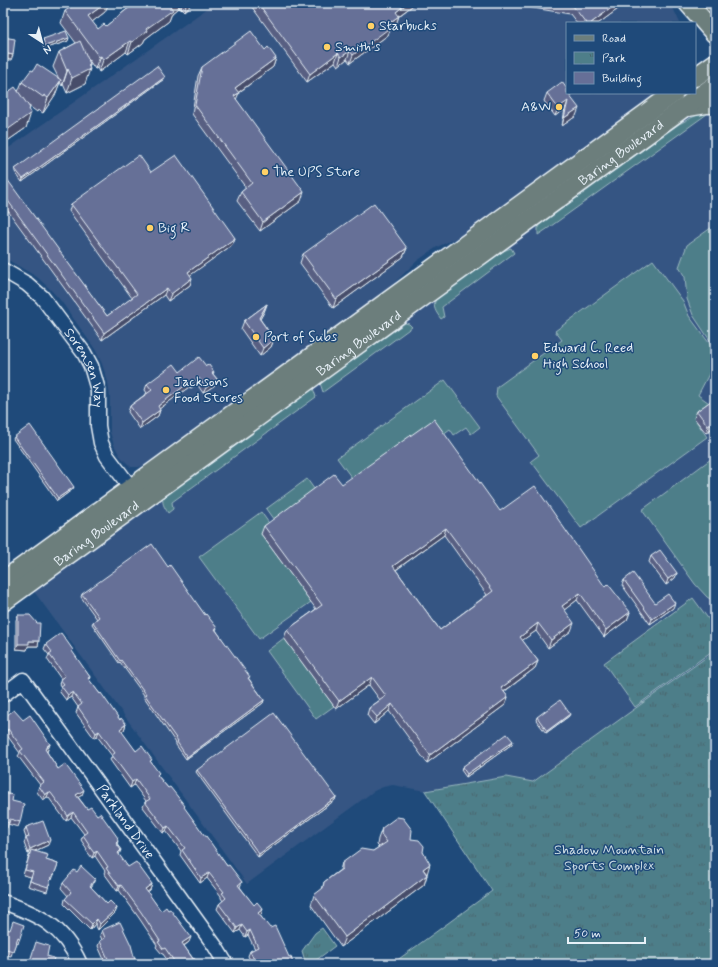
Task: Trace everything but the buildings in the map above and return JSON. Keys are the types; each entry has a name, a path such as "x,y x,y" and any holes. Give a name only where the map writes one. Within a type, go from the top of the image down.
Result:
{"main road":[{"path":"683,3 688,12 691,22"},
{"path":"688,3 715,34"},
{"path":"696,77 715,63"},
{"name":"Baring Boulevard","path":"3,580 136,495 715,85"},
{"name":"Baring Boulevard","path":"3,602 136,495 673,94"},
{"path":"685,107 715,104"}],"street":[{"name":"Sorensen Way","path":"3,270 27,284 42,297 91,366 98,390 98,426 101,443 107,456 136,495"},
{"name":"Parkland Drive","path":"3,695 23,680 215,946 226,964"},
{"path":"3,902 29,911 56,929 71,947 80,964"}],"shaded area":[{"path":"215,3 668,3 674,10 680,22 566,22 566,94 658,94 461,236 437,247 417,261 389,288 145,465 139,467 131,467 120,456 114,445 110,432 110,397 108,382 95,349 61,301 50,289 37,277 3,257 3,152"},
{"name":"Edward C. Reed High School","path":"715,108 715,651 533,783 506,777 425,791 393,785 383,787 374,791 247,884 33,590 688,114"}],"green space":[{"path":"707,114 538,235 538,226 541,223 679,124 697,115"},
{"path":"715,225 715,348 693,315 687,299 685,277 679,267 687,245"},
{"path":"511,248 514,253 442,307 444,317 441,319 436,312 436,299 503,251"},
{"path":"653,260 683,301 689,316 715,351 709,374 698,395 712,405 694,418 707,437 581,528 531,461 539,455 496,396 497,387 562,340 555,331"},
{"path":"405,323 412,327 323,392 320,383"},
{"path":"445,380 480,427 471,434 466,427 454,435 450,429 439,437 354,481 337,458"},
{"path":"313,388 316,397 172,502 173,509 168,513 163,502 164,495"},
{"path":"715,456 715,602 707,597 695,584 642,510"},
{"path":"307,479 317,493 276,523 266,509"},
{"path":"261,512 271,526 261,534 311,602 259,639 199,557"},
{"path":"693,598 715,628 715,649 635,707 604,663"},
{"path":"284,638 334,706 316,719 267,651"},
{"name":"Shadow Mountain Sports Complex","path":"715,651 715,964 392,964 492,891 425,791 506,777 533,782"},
{"path":"322,928 335,946 311,964 306,964 302,951 315,933"}],"place":[{"name":"Starbucks","path":"371,26"},
{"name":"Smith's","path":"327,47"},
{"name":"A&W","path":"559,107"},
{"name":"The UPS Store","path":"265,172"},
{"name":"Big R","path":"150,228"},
{"name":"Port of Subs","path":"256,337"},
{"name":"Edward C. Reed High School","path":"535,356"},
{"name":"Jacksons Food Stores","path":"166,390"}]}
